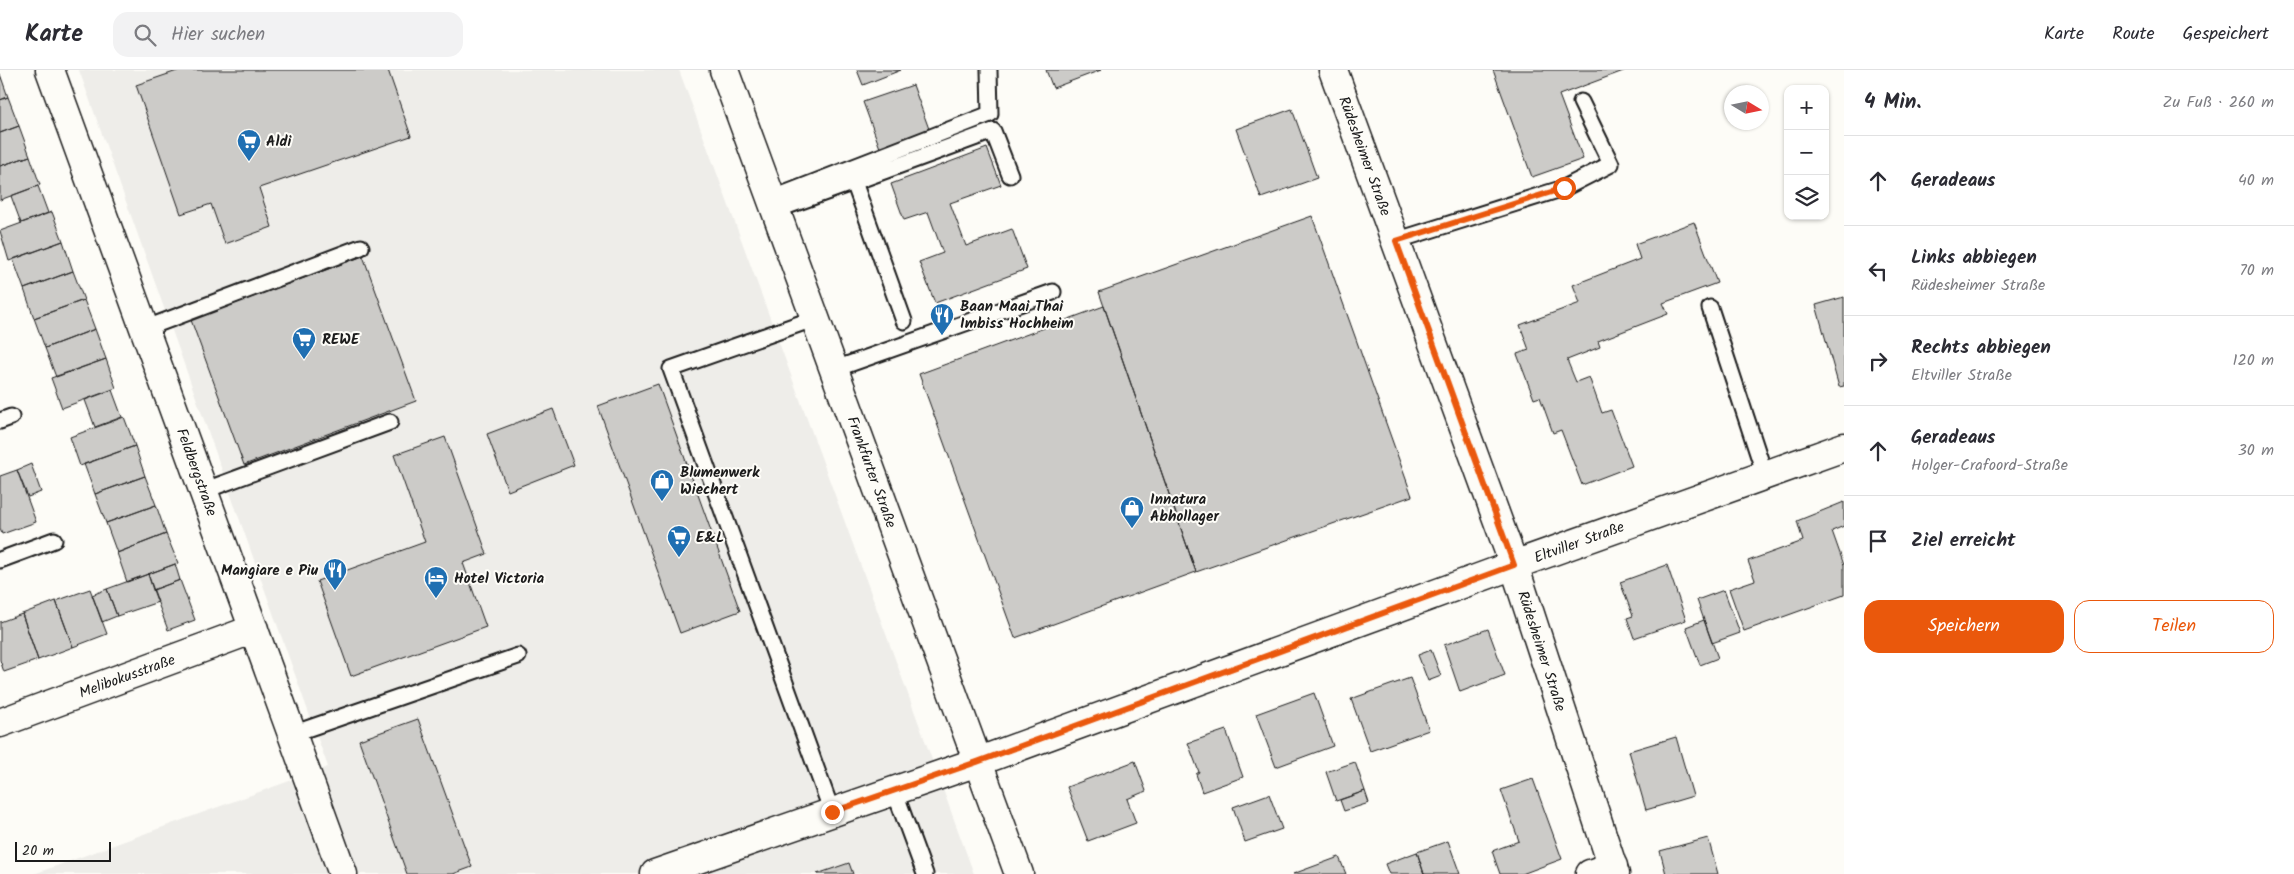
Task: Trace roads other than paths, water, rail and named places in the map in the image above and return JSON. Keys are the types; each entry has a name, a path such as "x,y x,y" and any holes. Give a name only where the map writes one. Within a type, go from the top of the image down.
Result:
{"street":[{"name":"Feldbergstraße","path":"50,70 343,874"},
{"name":"Frankfurter Straße","path":"724,70 1019,874"},
{"name":"Rüdesheimer Straße","path":"1333,70 1514,565 1606,871"},
{"name":"Eltviller Straße","path":"656,874 977,762 1514,565 1844,447"},
{"name":"Melibokusstraße","path":"0,723 254,629"}],"lane":[{"path":"774,204 990,114 989,70"},
{"path":"1396,241 1564,188 1611,164 1581,102"},
{"path":"774,204 854,182 993,131 1010,175"},
{"path":"854,182 904,320"},
{"path":"144,330 361,247"},
{"path":"835,369 1052,292"},
{"path":"1710,308 1765,475"},
{"path":"816,318 671,369 832,812"},
{"path":"203,491 390,422"},
{"path":"0,560 54,540"},
{"path":"292,734 518,656"},
{"path":"894,790 925,874"}],"place":[{"name":"Aldi","path":"249,162"},
{"name":"Baan Maai Thai Imbiss Hochheim","path":"942,336"},
{"name":"REWE","path":"304,360"},
{"name":"Blumenwerk Wiechert","path":"662,502"},
{"name":"Innatura Abhollager","path":"1132,529"},
{"name":"E&L","path":"679,558"},
{"name":"Mangiare e Piu","path":"335,591"},
{"name":"Hotel Victoria","path":"436,599"}]}
